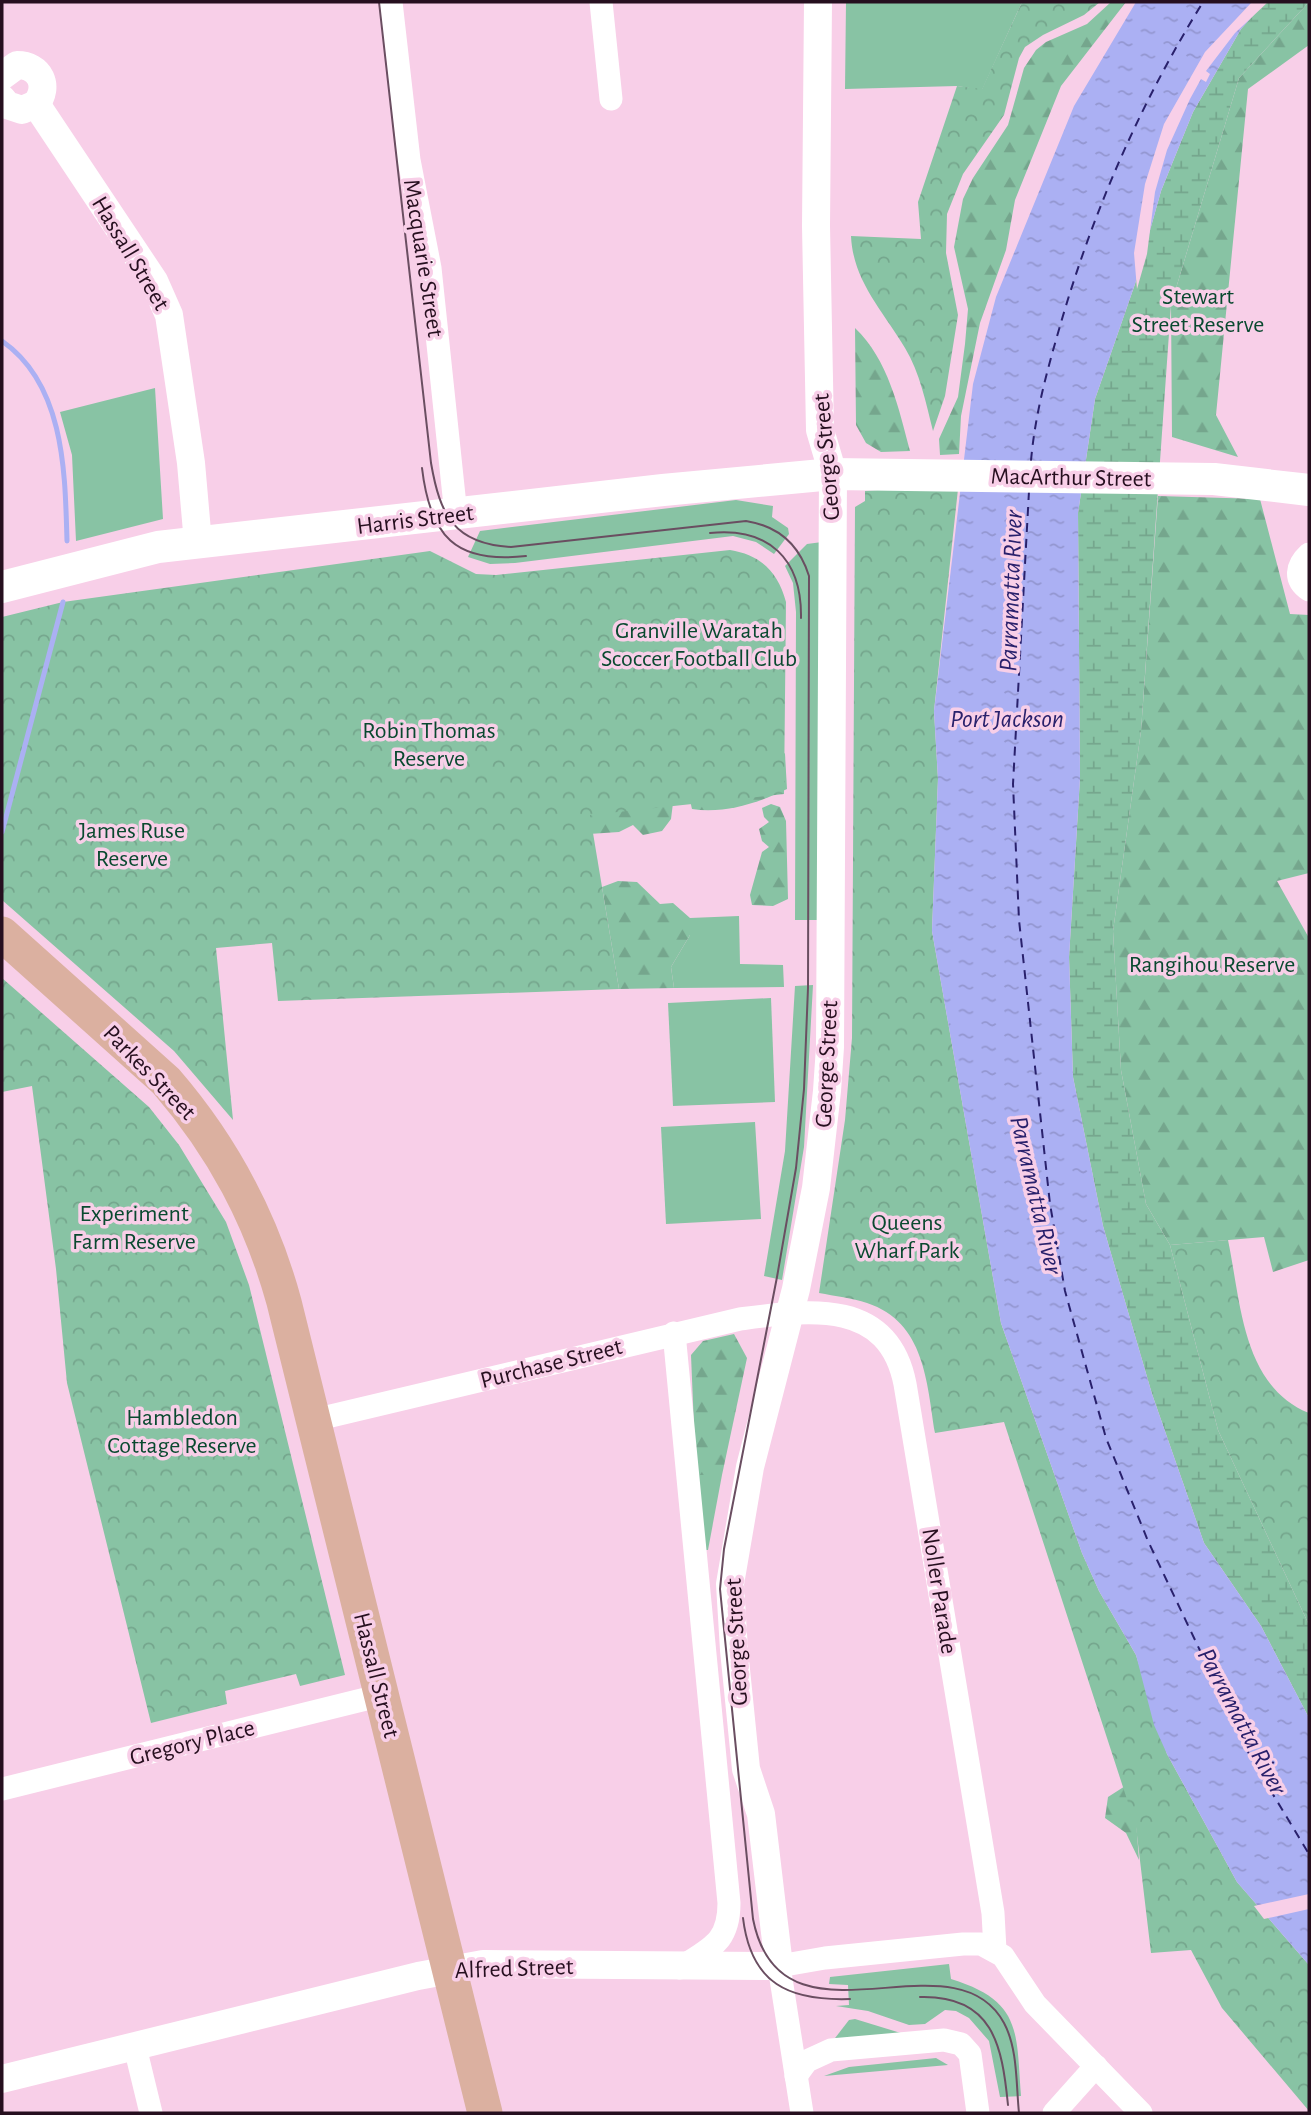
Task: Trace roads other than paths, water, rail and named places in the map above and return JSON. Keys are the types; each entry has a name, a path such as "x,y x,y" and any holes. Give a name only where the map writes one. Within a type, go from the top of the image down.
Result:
{"main road":[{"name":"Harris Street","path":"2,587 158,547 833,474"},
{"name":"MacArthur Street","path":"833,474 1214,479 1309,490"},
{"name":"Parkes Street","path":"3,935 139,1055 188,1107 233,1173 264,1238"},
{"name":"Hassall Street","path":"264,1238 284,1302 314,1420 485,2113"}],"street":[{"name":"Macquarie Street","path":"391,2 409,160 430,268 456,514"},
{"path":"601,2 611,99"},
{"name":"George Street","path":"799,2096 779,1966 761,1814 746,1769 730,1584 750,1467 790,1313 816,1188 830,1047 833,474 820,430 816,226 818,2"},
{"path":"2,100 14,109 30,109 43,91 40,76 30,67 4,66"},
{"name":"Hassall Street","path":"36,104 154,281 169,315 191,463 198,543"},
{"path":"1309,554 1301,562 1297,575 1301,585 1309,590"},
{"name":"Purchase Street","path":"314,1420 674,1334 790,1313"},
{"name":"Noller Parade","path":"790,1313 858,1319 886,1338 901,1364 993,1913 995,1950"},
{"name":"George Street","path":"674,1334 729,1903 729,1919 723,1936 680,1968"},
{"name":"Gregory Place","path":"2,1789 382,1695"},
{"name":"Alfred Street","path":"2,2079 483,1964 680,1968 779,1966 963,1944 981,1944 995,1950"},
{"path":"995,1950 1008,1962 1035,2004 1141,2113"},
{"path":"799,2096 814,2056 831,2050 933,2040 955,2041 970,2054 978,2113"},
{"path":"135,2047 151,2113"},
{"path":"1054,2113 1096,2066"}],"water":[{"name":"Port Jackson","path":"1136,2 1265,2 1241,29 1193,112 1161,191 1135,284 1095,399 1078,513 1080,778 1069,957 1073,1077 1103,1226 1152,1394 1204,1543 1261,1626 1309,1718 1309,1965 1237,1882 1167,1754 1154,1725 1136,1655 1099,1591 1082,1553 1001,1323 932,931 938,779 934,711 973,384 996,297 1074,106"}],"waterway":[{"path":"2,341 23,359 50,406 62,459 67,541"},
{"path":"2,832 63,602"}],"tram line":[{"path":"379,2 431,463 439,498 453,523 476,540 511,547 746,521 768,527 786,538 799,555 809,576 808,988 804,1089 796,1168 724,1549 720,1589 753,1919 770,1960 797,1982 831,1990 947,1987 980,1997 1004,2023 1009,2033 1014,2056 1019,2113"},
{"path":"422,468 432,512 450,540 464,550 481,555 526,556"},
{"path":"710,533 749,535 778,551 796,579 801,618"},
{"path":"743,1918 747,1941 755,1959 764,1973 777,1984 791,1992 809,1996 850,1999"},
{"path":"920,1997 944,1999 964,2005 978,2014 997,2044 1008,2105"}],"park label":[{"name":"Stewart Street Reserve","path":"1198,310"},
{"name":"Granville Waratah Scoccer Football Club","path":"699,644"},
{"name":"Robin Thomas Reserve","path":"429,744"},
{"name":"James Ruse Reserve","path":"132,844"},
{"name":"Rangihou Reserve","path":"1212,964"},
{"name":"Experiment Farm Reserve","path":"134,1227"},
{"name":"Queens Wharf Park","path":"907,1236"},
{"name":"Hambledon Cottage Reserve","path":"182,1431"}],"water label":[{"name":"Parramatta River","path":"1010,591"},
{"name":"Parramatta River","path":"1037,1195"},
{"name":"Parramatta River","path":"1243,1721"}]}
